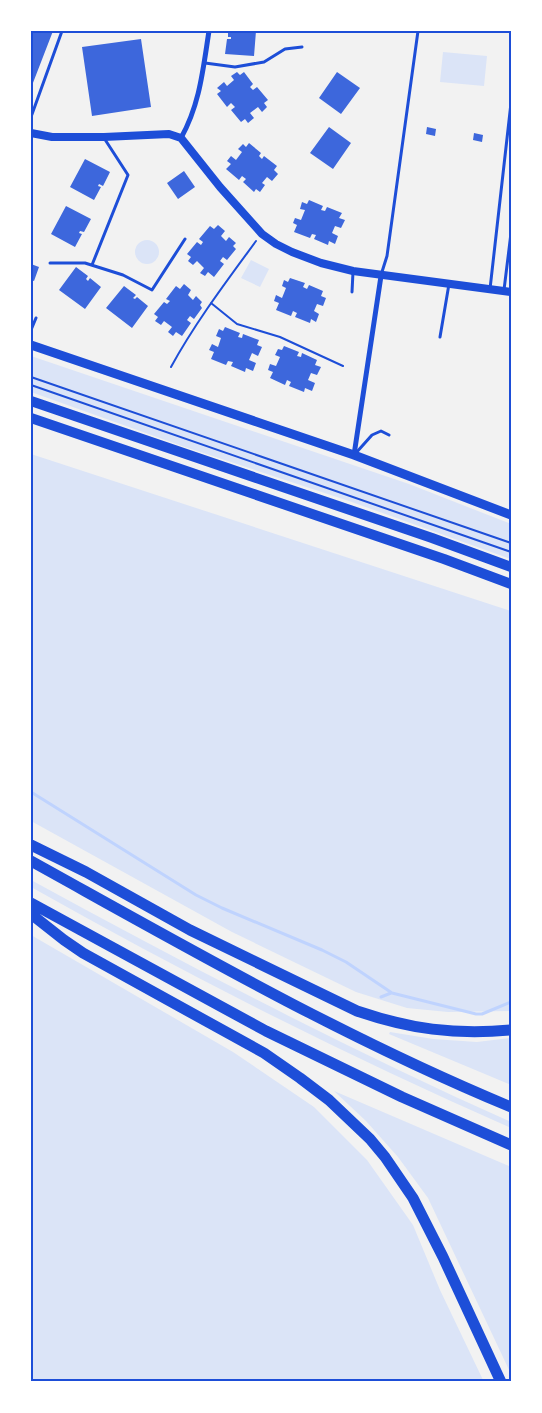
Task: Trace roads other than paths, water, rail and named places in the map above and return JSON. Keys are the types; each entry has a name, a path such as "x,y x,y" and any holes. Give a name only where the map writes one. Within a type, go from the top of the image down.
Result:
{"highway":[{"path":"31,845 86,872 190,930 357,1011 385,1021 416,1028 480,1032 511,1030"},
{"path":"31,861 229,971 314,1015 395,1055 511,1106"},
{"path":"31,904 266,1031 402,1097 511,1144"},
{"path":"31,914 83,953 264,1053 300,1078 351,1120 385,1157 413,1198 501,1382"}],"main road":[{"path":"31,345 354,455 511,515"},
{"path":"31,401 432,538 511,567"},
{"path":"31,418 444,559 511,584"}],"street":[{"path":"181,138 190,121 201,88 209,31"},
{"path":"31,133 52,137 169,134 181,138 220,187 262,234 292,252 321,263 381,276 449,283 508,292"},
{"path":"354,455 381,276"}],"lane":[{"path":"31,117 62,31"},
{"path":"381,276 387,256 418,31"},
{"path":"204,63 235,68 264,62 285,49 302,47"},
{"path":"490,289 511,102"},
{"path":"92,265 128,175 104,137"},
{"path":"508,292 511,234"},
{"path":"50,263 85,263 123,275 152,290 185,239"},
{"path":"352,292 354,271"},
{"path":"440,337 449,283"},
{"path":"31,330 36,318"},
{"path":"354,455 372,435 381,431 389,435"}],"waterway":[{"path":"31,792 196,895 222,908 322,950 346,962 392,993 476,1014 482,1014 511,1002"},
{"path":"381,997 391,993"}]}
